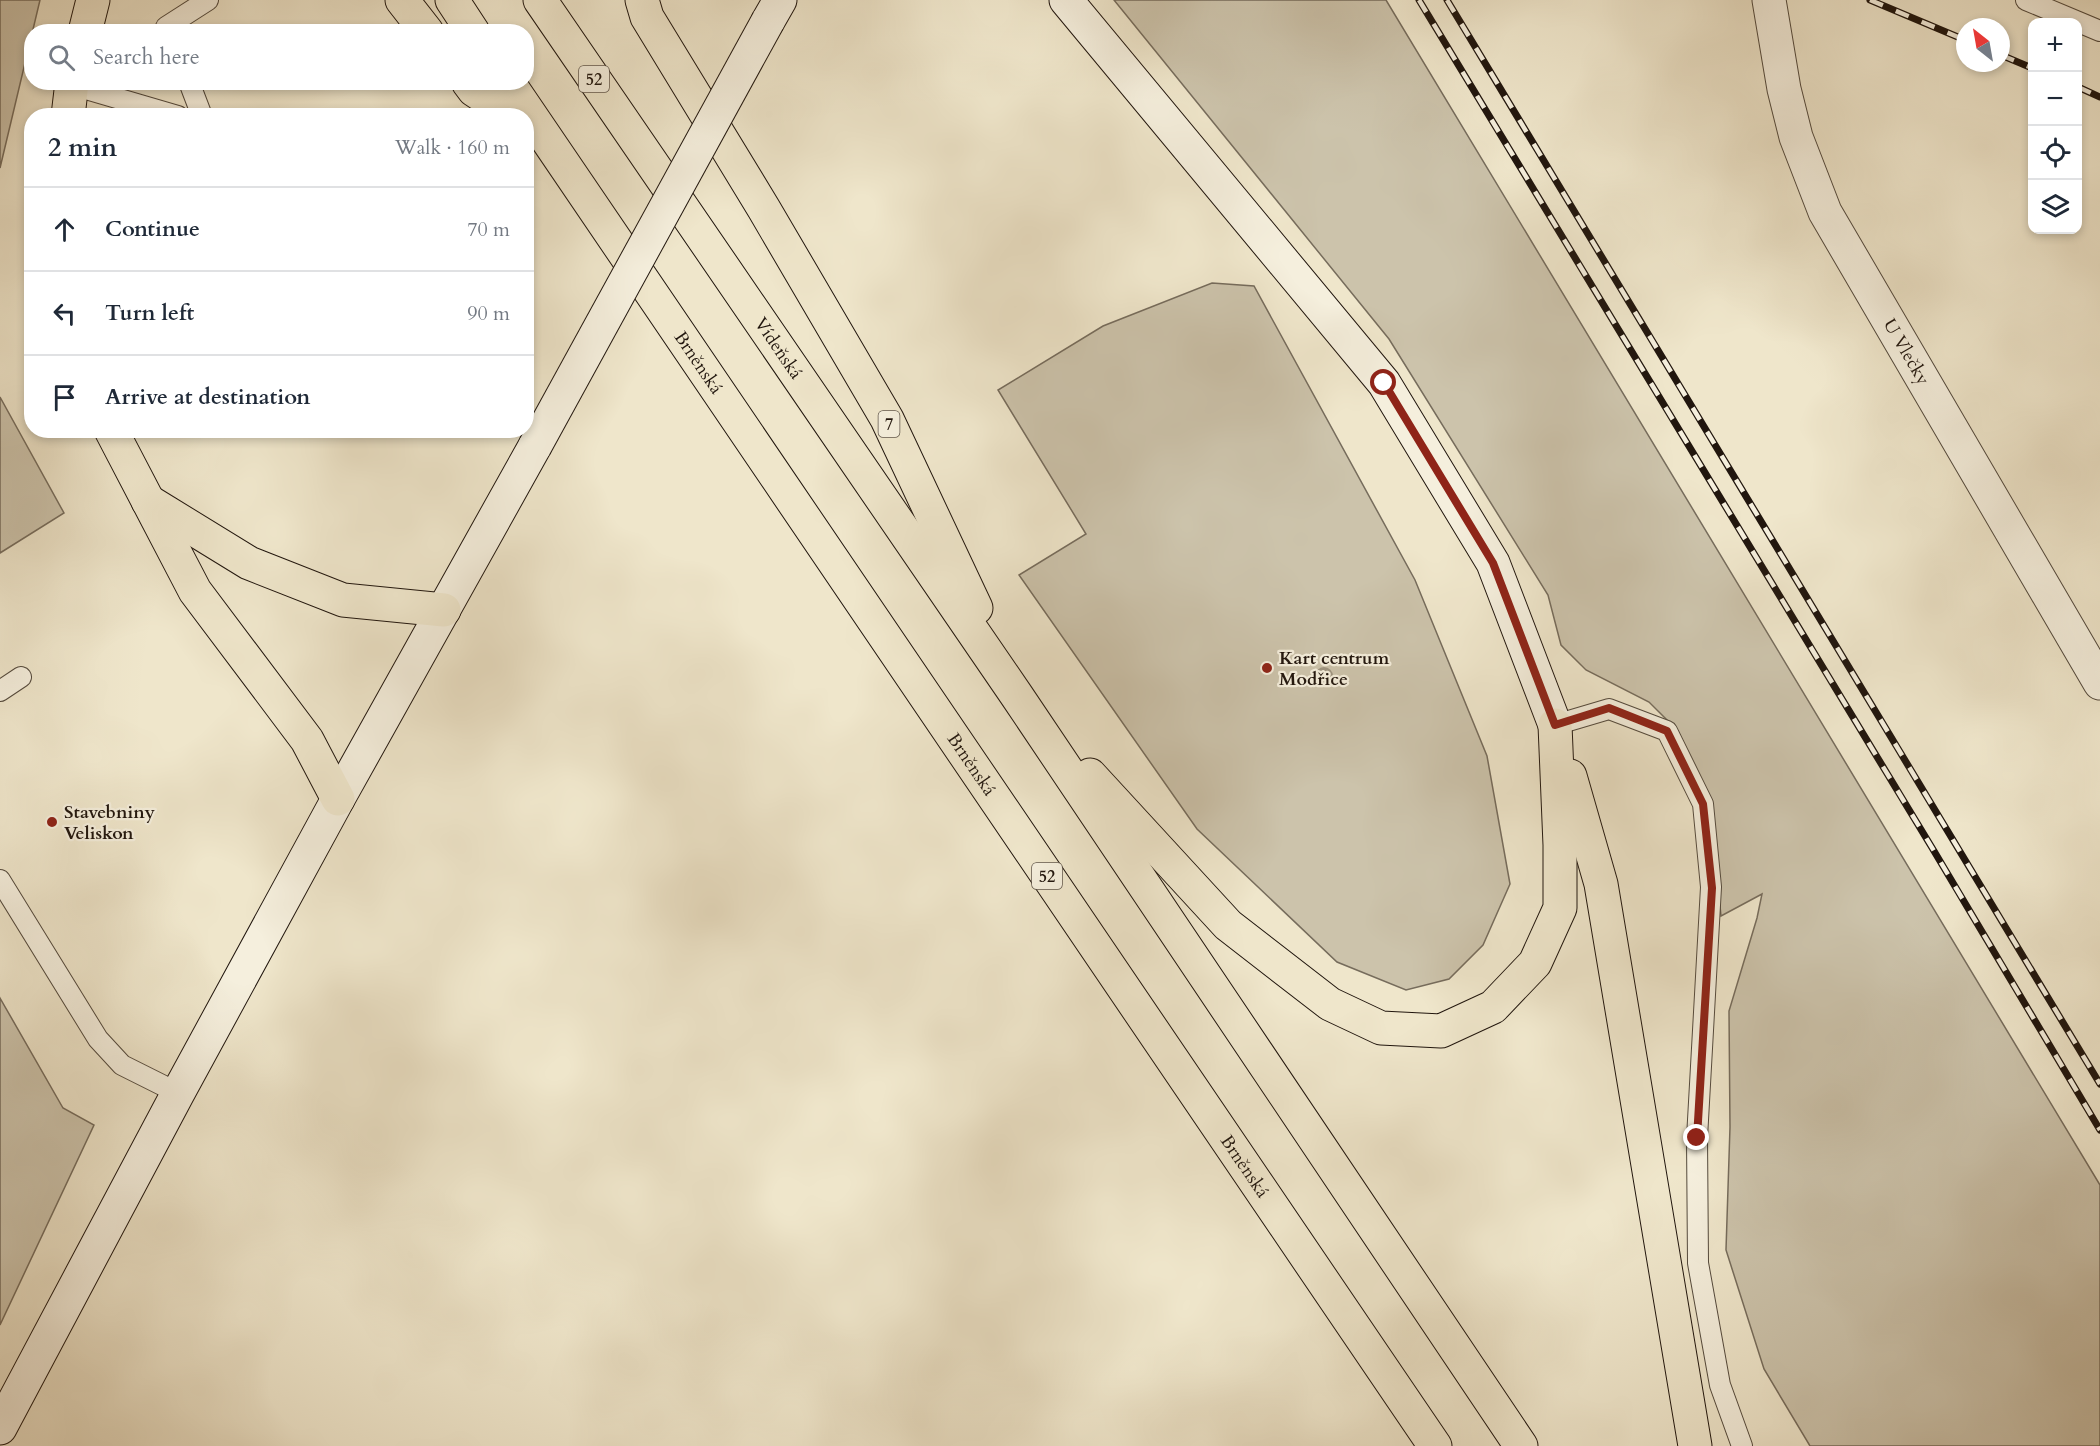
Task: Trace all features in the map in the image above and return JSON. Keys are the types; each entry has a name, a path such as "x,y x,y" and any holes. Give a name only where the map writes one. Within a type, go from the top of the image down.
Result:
{"highway":[{"path":"87,24 93,0"},
{"path":"402,0 422,24"},
{"path":"452,0 468,24"},
{"name":"Vídeňská","path":"540,0 1017,696"},
{"name":"7","path":"642,0 647,17 764,209 887,419 1017,696"},
{"path":"474,90 501,108"},
{"name":"Brněnská","path":"513,90 523,108"},
{"name":"Brněnská","path":"536,130 1435,1446"},
{"path":"115,438 195,591 307,740 338,799"},
{"path":"147,500 249,563 344,600 444,610"},
{"path":"1017,696 1228,925 1330,1004 1381,1028 1440,1031 1493,1007 1535,963 1560,908 1555,725"},
{"name":"52","path":"1017,696 1521,1446"},
{"path":"1555,725 1601,885 1695,1446"}],"main road":[{"path":"1066,0 1384,383 1493,563 1555,725"},
{"name":"U Vlečky","path":"1769,0 1784,89 1796,137 1825,212 2100,683"},
{"path":"0,1428 338,799 774,10"}],"lane":[{"path":"171,24 208,0"},
{"path":"2042,2 2100,31"},
{"path":"192,90 199,108"},
{"path":"71,94 139,108"},
{"path":"0,691 21,677"},
{"path":"1555,725 1609,708 1667,731 1703,804 1712,888 1697,1138 1698,1263 1720,1385 1742,1446"},
{"path":"0,880 98,1039 122,1065 178,1093"}],"shaded area":[{"path":"0,0 40,0 34,24 24,24 24,67 0,168"},
{"path":"1114,0 1386,0 2100,1185 2100,1446 1810,1446 1764,1369 1726,1250 1730,1127 1729,1011 1762,894 1721,916 1710,803 1678,731 1649,702 1586,670 1561,645 1548,595 1389,339"},
{"name":"Kart centrum Modřice","path":"1212,283 1254,286 1415,580 1487,756 1510,884 1483,945 1449,979 1406,990 1337,962 1197,829 1019,575 1086,534 998,390 1103,326"},
{"path":"0,397 64,513 0,553"},
{"path":"0,998 63,1108 94,1125 0,1325"}],"railway":[{"path":"1419,0 1934,851 2100,1130"},
{"path":"1447,0 2100,1084"},
{"path":"1870,0 1956,36"},
{"path":"2010,59 2028,66"},
{"path":"2082,89 2100,97"}],"place":[{"name":"Kart centrum Modřice","path":"1267,668"},
{"name":"Stavebniny Veliskon","path":"52,822"}],"route":[{"path":"1384,383 1493,563 1555,725 1609,708 1667,731 1703,804 1712,888 1697,1138"}]}
